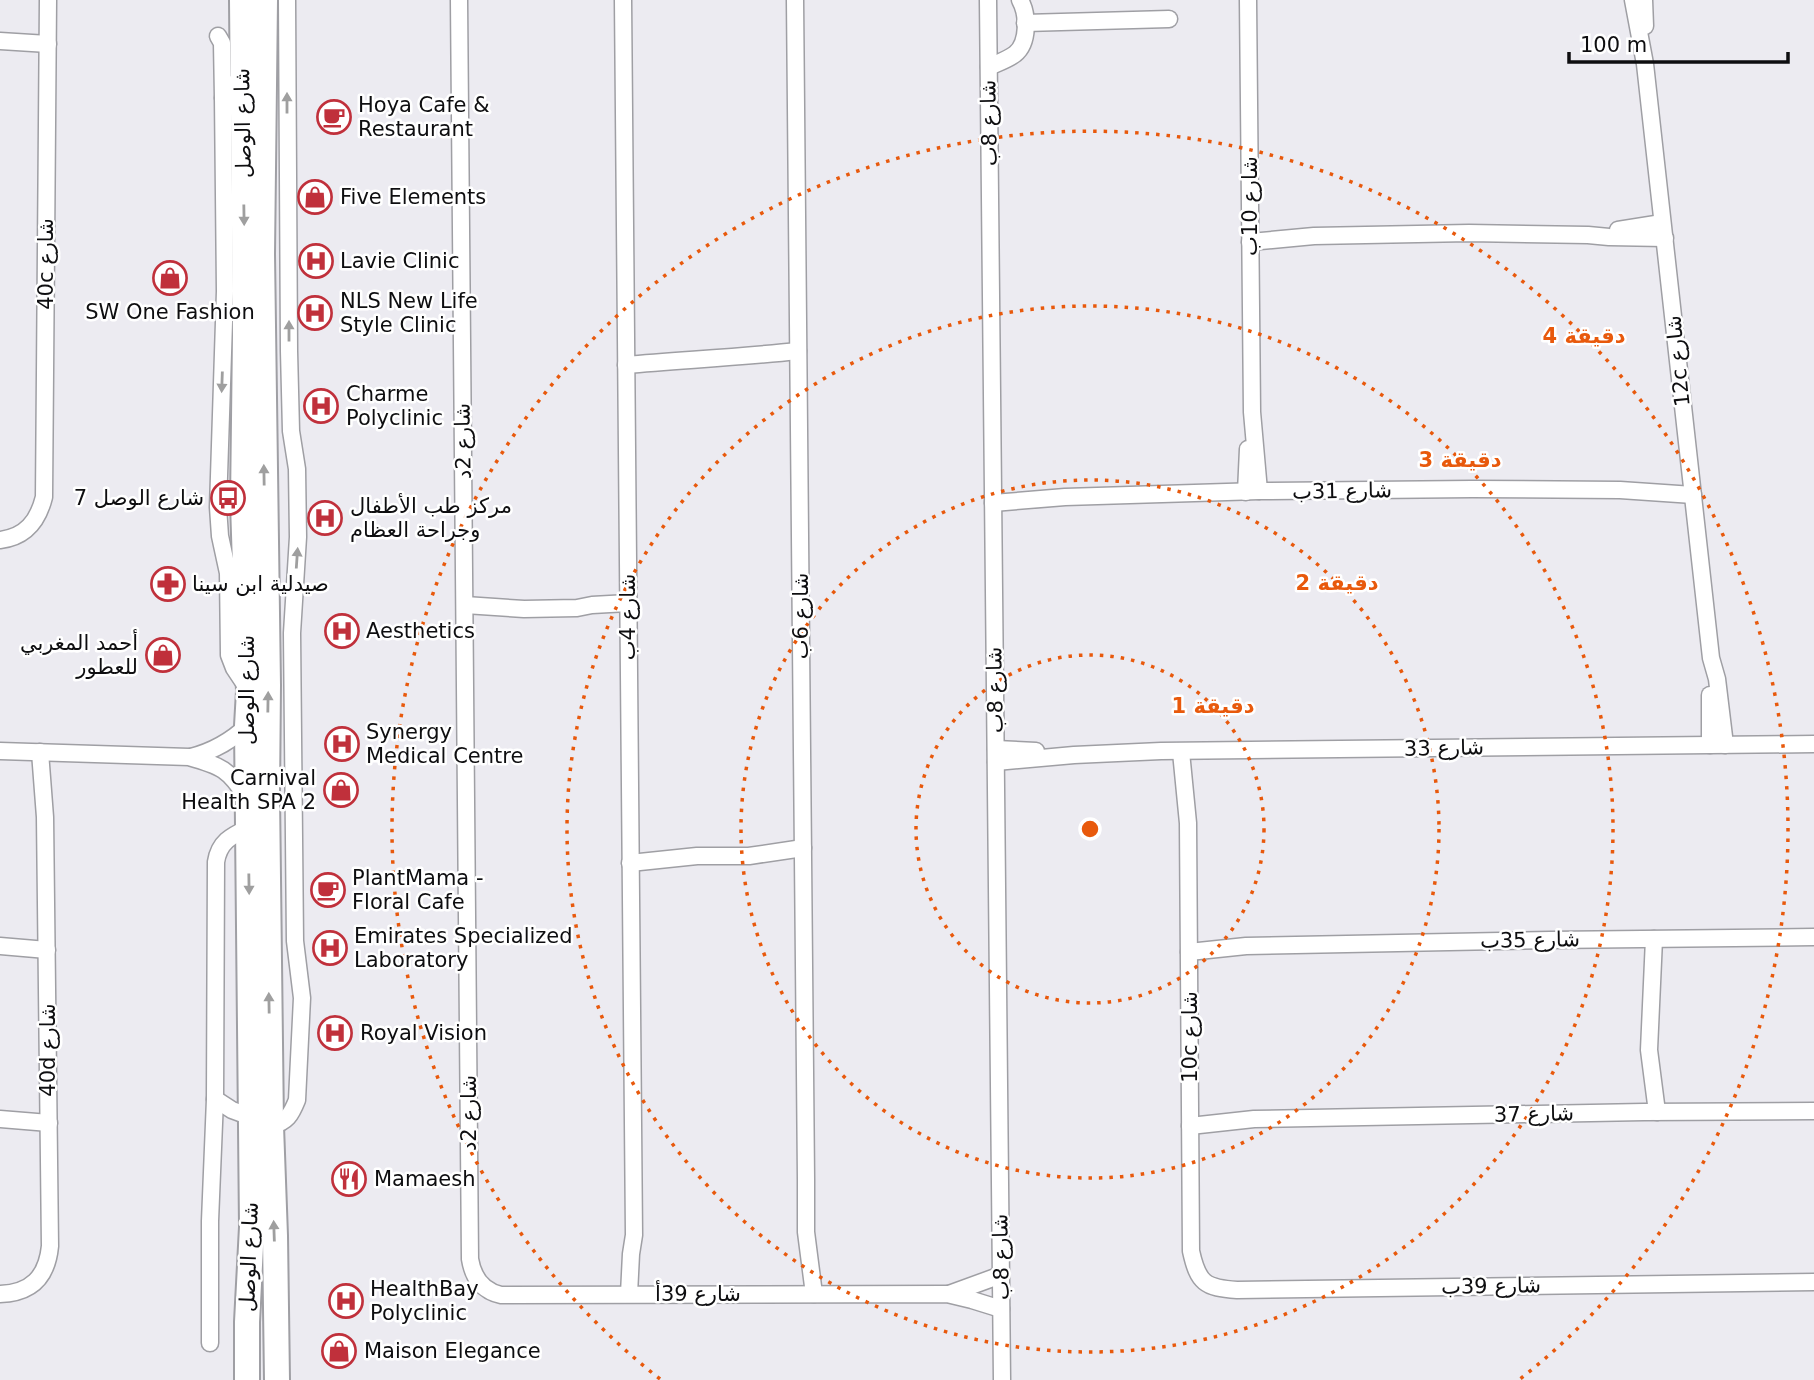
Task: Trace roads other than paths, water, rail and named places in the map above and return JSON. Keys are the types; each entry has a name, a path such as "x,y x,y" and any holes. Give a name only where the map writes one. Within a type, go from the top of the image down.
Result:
{"main road":[{"name":"شارع الوصل","path":"242,0 245,335 243,503 249,691 248,828 261,1121 277,1380"},
{"name":"شارع الوصل","path":"247,1380 252,1227 261,1121 267,795 262,254 265,0"},
{"path":"252,1227 262,1294 264,1380"},
{"path":"233,1380 236,1339 238,1332 247,1322"},
{"path":"276,1348 283,1380"}],"street":[{"name":"40c شارع","path":"0,540 19,535 32,525 41,507 44,486 48,0"},
{"path":"215,1099 232,1110 261,1121 282,1123 291,1114 297,1100 302,1006 295,941 292,633 298,526 289,351 287,0"},
{"name":"شارع 2د","path":"459,0 470,1259"},
{"name":"شارع 4ب","path":"623,0 636,1294"},
{"name":"شارع 6ب","path":"795,0 808,1294"},
{"name":"شارع 8ب","path":"988,0 1002,1380"},
{"path":"989,67 1014,55 1024,41 1024,10 1020,0"},
{"name":"شارع 10ب","path":"1248,0 1253,492"},
{"name":"12c شارع","path":"1633,0 1644,64 1664,230 1711,658 1717,679 1717,745"},
{"name":"12c شارع","path":"1644,0 1644,64"},
{"path":"1025,23 1169,19"},
{"path":"0,36 48,38"},
{"path":"218,36 222,43 226,291 218,517 228,573 229,655 249,691"},
{"path":"0,41 48,38"},
{"path":"222,98 242,77"},
{"path":"1250,237 1468,233 1588,235 1664,230"},
{"path":"626,359 739,358 762,362 799,357"},
{"name":"شارع 31ب","path":"993,496 1044,493 1065,497 1459,489 1692,488"},
{"path":"465,611 576,608 592,605 628,609"},
{"path":"189,757 227,743 247,726"},
{"name":"شارع 33","path":"996,755 1053,752 1074,755 1161,751 1814,744"},
{"path":"0,751 189,757 226,770 248,799"},
{"name":"10c شارع","path":"1187,752 1192,802 1188,823 1191,1251"},
{"name":"40d شارع","path":"0,1294 16,1293 38,1280 47,1262 50,1246 45,817 49,800 46,753"},
{"path":"210,1343 216,862 223,844 233,835 248,828"},
{"path":"630,857 749,856 769,859 803,854"},
{"name":"شارع 35ب","path":"1189,947 1226,943 1246,946 1814,937"},
{"path":"1648,939 1653,997 1649,1050 1650,1112"},
{"path":"0,944 47,945"},
{"name":"شارع 37","path":"1190,1120 1234,1116 1254,1119 1814,1111"},
{"path":"0,1117 48,1116"},
{"name":"شارع 39ب","path":"1191,1251 1195,1268 1208,1286 1237,1290 1814,1282"},
{"name":"شارع 39أ","path":"470,1259 478,1282 488,1291 501,1295 947,1294 1001,1309"},
{"name":"شارع 39أ","path":"947,1294 1001,1275"}],"place":[{"name":"Hoya Cafe & Restaurant","path":"334,117"},
{"name":"Five Elements","path":"315,197"},
{"name":"Lavie Clinic","path":"316,261"},
{"name":"SW One Fashion","path":"170,278"},
{"name":"NLS New Life Style Clinic","path":"315,313"},
{"name":"Charme Polyclinic","path":"321,406"},
{"name":"شارع الوصل 7","path":"228,498"},
{"name":"مركز طب الأطفال وجراحة العظام","path":"325,518"},
{"name":"صيدلية ابن سينا","path":"168,584"},
{"name":"Aesthetics","path":"342,631"},
{"name":"أحمد المغربي للعطور","path":"163,655"},
{"name":"Synergy Medical Centre","path":"342,744"},
{"name":"Carnival Health SPA 2","path":"341,790"},
{"name":"PlantMama - Floral Cafe","path":"328,890"},
{"name":"Emirates Specialized Laboratory","path":"330,948"},
{"name":"Royal Vision","path":"335,1033"},
{"name":"Mamaesh","path":"349,1179"},
{"name":"HealthBay Polyclinic","path":"346,1301"},
{"name":"Maison Elegance","path":"339,1351"}]}
